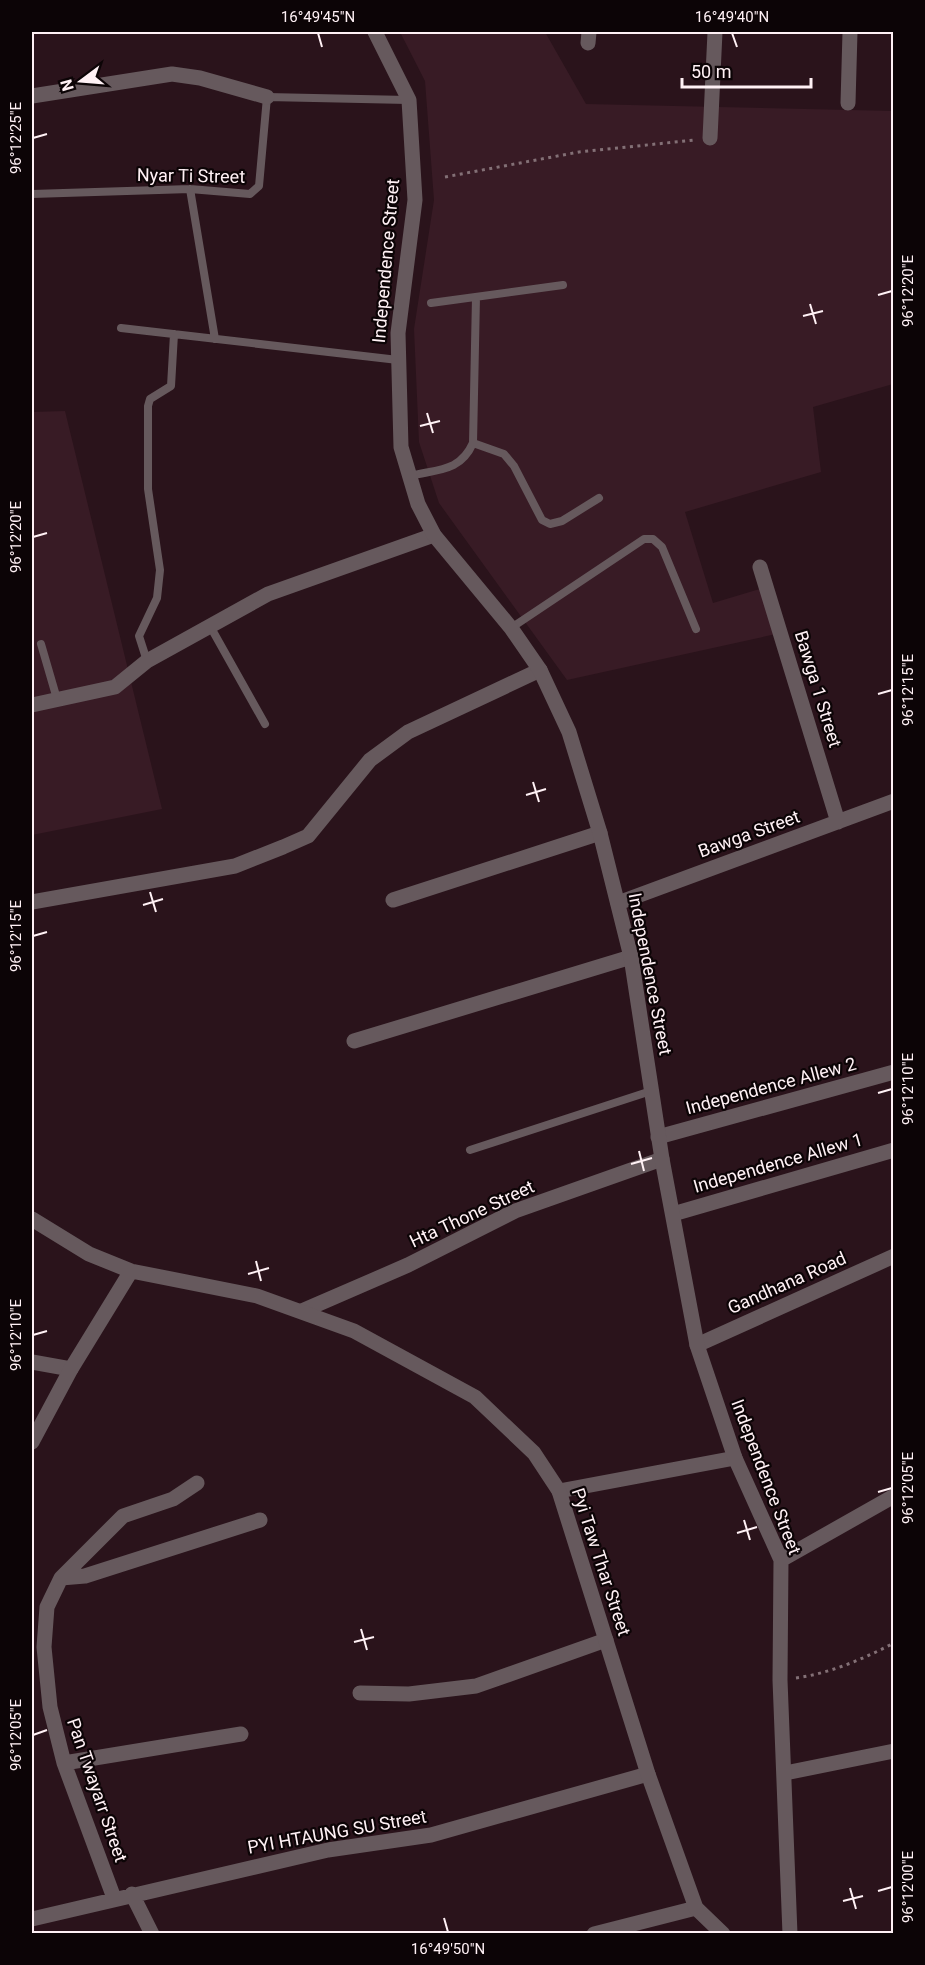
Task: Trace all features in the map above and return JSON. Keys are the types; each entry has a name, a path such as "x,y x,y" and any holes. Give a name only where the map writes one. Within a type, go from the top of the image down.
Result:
{"street":[{"name":"Independence Street","path":"375,32 410,100 415,200 398,333 401,447 418,504 434,535 511,628 540,670 569,732 600,833 631,957 658,1137 697,1345 735,1458 781,1560 780,1680 790,1934"},
{"path":"710,138 715,32"},
{"path":"848,103 850,32"},
{"path":"32,96 172,74 200,78 267,97"},
{"path":"32,705 116,687 147,661 268,594 434,535"},
{"name":"Bawga 1 Street","path":"760,567 838,822"},
{"path":"32,902 235,866 308,836 370,760 408,732 540,670"},
{"name":"Bawga Street","path":"618,903 894,801"},
{"path":"393,900 600,833"},
{"path":"354,1041 631,957"},
{"name":"Independence Allew 2","path":"658,1137 894,1072"},
{"name":"Independence Allew 1","path":"673,1214 894,1150"},
{"name":"Hta Thone Street","path":"302,1311 408,1265 515,1211 662,1159"},
{"name":"Pyi Taw Thar Street","path":"32,1219 89,1254 131,1271 257,1296 354,1331 475,1397 534,1453 559,1491 648,1774 696,1908 723,1934"},
{"name":"Gandhana Road","path":"697,1345 894,1256"},
{"path":"32,1442 71,1369 131,1271"},
{"path":"32,1362 71,1369"},
{"path":"559,1491 735,1458"},
{"name":"Pan Twayarr Street","path":"114,1898 64,1763 50,1707 44,1647 47,1607 61,1578 123,1516 173,1499 197,1483"},
{"path":"781,1560 894,1496"},
{"path":"61,1578 85,1576 260,1520"},
{"path":"360,1693 409,1694 476,1686 606,1640"},
{"path":"64,1763 241,1734"},
{"path":"785,1773 894,1751"},
{"name":"PYI HTAUNG SU Street","path":"32,1919 114,1898 328,1850 431,1835 648,1774"},
{"path":"132,1894 152,1934"},
{"path":"594,1934 696,1908"}],"lane":[{"path":"267,97 410,100"},
{"name":"Nyar Ti Street","path":"32,194 190,189 250,194 259,186 267,97"},
{"path":"190,189 215,339"},
{"path":"431,303 563,285"},
{"path":"410,476 458,465 467,456 473,443 476,297"},
{"path":"121,328 398,360"},
{"path":"147,661 139,636 157,598 160,570 148,489 148,406 150,399 171,386 174,334"},
{"path":"473,443 504,454 514,466 542,520 550,524 562,521 599,498"},
{"path":"511,628 644,539 653,539 662,547 696,629"},
{"path":"210,626 265,724"},
{"path":"41,644 57,699"},
{"path":"470,1150 651,1091"}],"path":[{"path":"445,177 579,152 710,138"},
{"path":"780,1680 817,1675 894,1643"}],"shaded area":[{"path":"400,32 545,32 586,104 893,111 893,384 813,407 821,472 685,512 713,603 763,588 776,634 567,680 439,503 419,442 414,329 434,200 425,81"},
{"path":"65,411 162,809 32,835 32,412"}]}
